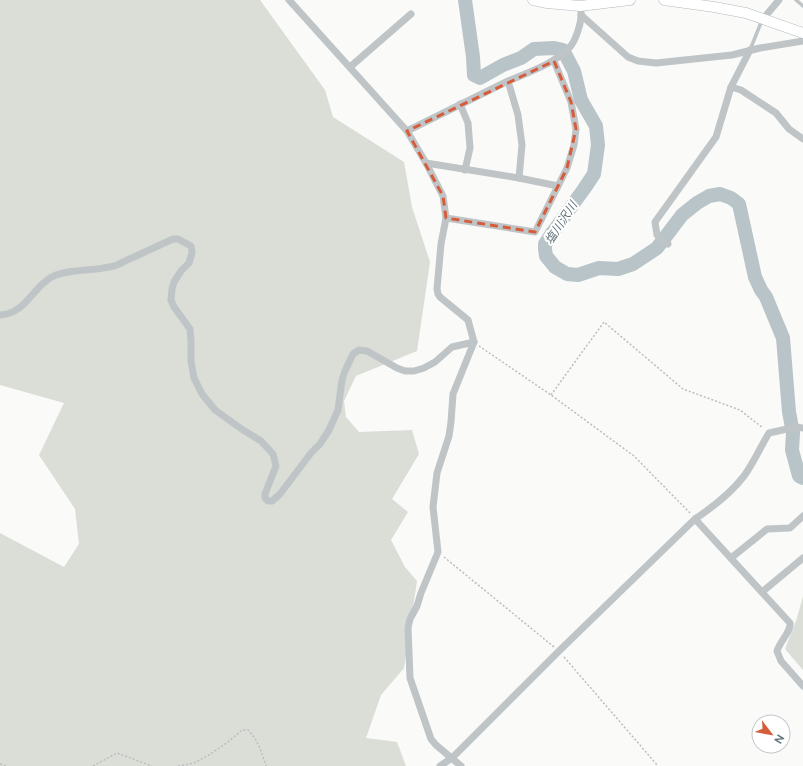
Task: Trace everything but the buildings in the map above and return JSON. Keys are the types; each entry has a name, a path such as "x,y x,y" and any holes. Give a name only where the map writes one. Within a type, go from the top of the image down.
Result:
{"main road":[{"path":"533,0 580,10 630,0"},
{"path":"664,0 746,13 803,32"}],"street":[{"path":"289,0 406,131 426,163 443,196 446,218 441,244 437,289 438,294 452,308 468,320 474,342 453,394 452,422 437,473 433,507 438,552 417,606 410,619 408,628 410,678 431,739 461,766"},
{"path":"763,19 779,0"},
{"path":"406,131 460,104 554,61 571,46 578,31 580,10"},
{"path":"580,10 628,57 638,61 656,63 732,54 803,41"},
{"path":"350,67 411,14"},
{"path":"668,244 657,235 655,222 716,137 731,87 750,50"},
{"path":"446,218 535,232 567,168 574,145 576,130 571,102 554,61"},
{"path":"508,82 518,115 522,145 519,178"},
{"path":"731,87 741,90 776,113 789,129 803,139"},
{"path":"460,104 468,122 470,148 465,170"},
{"path":"426,163 558,186"},
{"path":"0,316 8,315 19,309 46,282 56,275 76,270 116,265 173,239 178,239 191,246 192,253 189,263 181,271 174,282 171,300 174,307 190,329 191,361 194,378 202,394 215,410 242,430 261,441 273,454 276,466 265,494 265,498 268,501 272,501 280,494 311,453 320,444 329,430 338,410 344,371 353,354 360,350 367,351 397,368 405,371 414,371 435,362 452,347 474,342"},
{"path":"440,766 452,758 559,651 695,519 730,490 744,475 769,433 799,427"},
{"path":"731,558 767,528 790,528 803,516"},
{"path":"695,519 790,623 790,628 779,645 777,651 781,661 803,686"},
{"path":"762,592 803,558"}],"lane":[{"path":"796,0 803,6"},
{"path":"750,50 763,19"}],"path":[{"path":"550,395 604,322 683,389 740,410 769,433"},
{"path":"474,342 634,456 695,519"},
{"path":"178,766 194,763 228,742 242,730 248,730 260,747 266,766"},
{"path":"93,766 117,753 152,766"},
{"path":"0,764 7,766"}],"highlighted area":[{"path":"554,61 571,102 576,129 567,168 535,232 446,218 443,196 407,131"}],"shaded area":[{"path":"0,0 260,0 325,90 333,117 404,162 412,207 430,262 417,351 356,376 344,401 346,417 359,432 412,430 419,454 392,499 408,512 391,540 405,567 417,581 404,668 381,695 366,738 397,742 406,766 0,766 0,533 64,567 79,544 75,509 39,455 64,403 0,385"},
{"path":"803,596 803,670 785,649 797,618"}],"waterway":[{"name":"塩川沢川","path":"465,0 474,75 480,78 503,65 521,58 534,49 554,48 563,50 574,71 581,100 596,126 598,145 594,174 545,244 546,256 555,267 567,274 578,275 599,268 618,269 633,264 657,248 682,215 709,196 720,194 731,198 739,204 755,277 766,297 783,338 789,412 793,433 792,450 799,476 803,478"}]}
